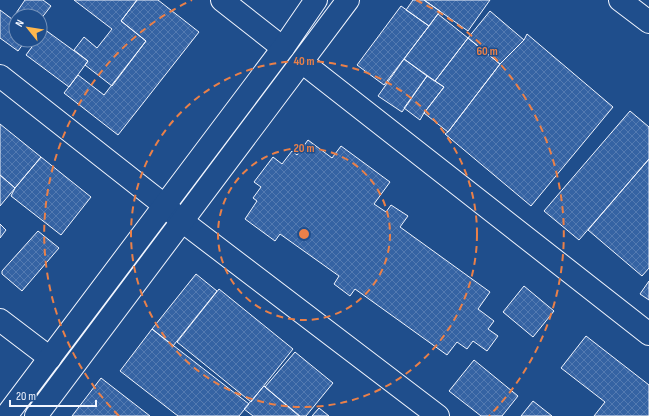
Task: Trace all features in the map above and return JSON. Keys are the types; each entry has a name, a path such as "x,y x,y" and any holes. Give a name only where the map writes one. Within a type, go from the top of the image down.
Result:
{"street":[{"path":"222,0 283,48"},
{"path":"6,416 283,48 316,0"},
{"path":"36,416 348,0"},
{"path":"620,0 649,22"},
{"path":"302,62 649,334"},
{"path":"0,76 164,205 182,221 438,416"},
{"path":"0,320 50,358"}],"building":[{"path":"25,0 43,0 51,6 48,10 48,8 20,8"},
{"path":"74,0 137,0 121,21 146,41 112,86 85,65 88,61 74,50 84,37 97,48 112,29"},
{"path":"137,0 158,0 199,32 118,135 64,93 78,75 104,95 146,41 121,21"},
{"path":"413,0 424,0 440,11 429,26 406,10"},
{"path":"424,0 490,0 468,31"},
{"path":"401,6 429,26 384,85 357,65"},
{"path":"0,10 8,16 8,44 0,38"},
{"path":"490,11 524,40 500,64 468,38"},
{"path":"438,14 468,38 435,81 404,59"},
{"path":"48,32 88,61 69,87 26,55 31,48 48,48"},
{"path":"527,34 613,107 531,206 445,134 500,64 524,40"},
{"path":"468,38 500,64 448,132 424,113 444,87 435,81"},
{"path":"404,59 427,76 402,112 378,96"},
{"path":"427,76 444,87 420,120 404,108"},
{"path":"630,111 649,127 649,159 579,240 544,211"},
{"path":"0,124 41,157 15,188 0,175"},
{"path":"308,140 332,158 341,146 390,182 374,204 386,212 391,205 408,216 400,227 490,292 478,309 494,321 488,329 498,336 487,351 473,341 467,349 457,342 447,355 355,289 350,296 334,284 339,276 280,234 275,241 245,219 257,201 253,198 261,187 254,182 273,157 282,164 292,151 297,155"},
{"path":"41,157 91,197 61,235 11,196 15,188"},
{"path":"649,159 649,268 642,276 588,230"},
{"path":"0,175 15,188 0,206"},
{"path":"0,224 6,230 0,238"},
{"path":"38,231 59,248 22,291 2,274 2,271"},
{"path":"196,274 217,291 173,346 152,329"},
{"path":"649,281 649,300 640,294"},
{"path":"524,286 554,311 533,337 503,312"},
{"path":"219,289 293,349 251,402 177,342"},
{"path":"152,329 249,404 239,416 178,416 120,371"},
{"path":"586,336 649,385 649,416 594,416 605,402 561,368"},
{"path":"295,352 333,383 306,416 299,416 265,387"},
{"path":"474,360 518,396 502,416 481,416 449,391"},
{"path":"101,378 150,416 72,416"},
{"path":"264,386 300,416 253,416 244,409"},
{"path":"533,401 552,416 521,416"},
{"path":"319,408 329,416 312,416"}]}
